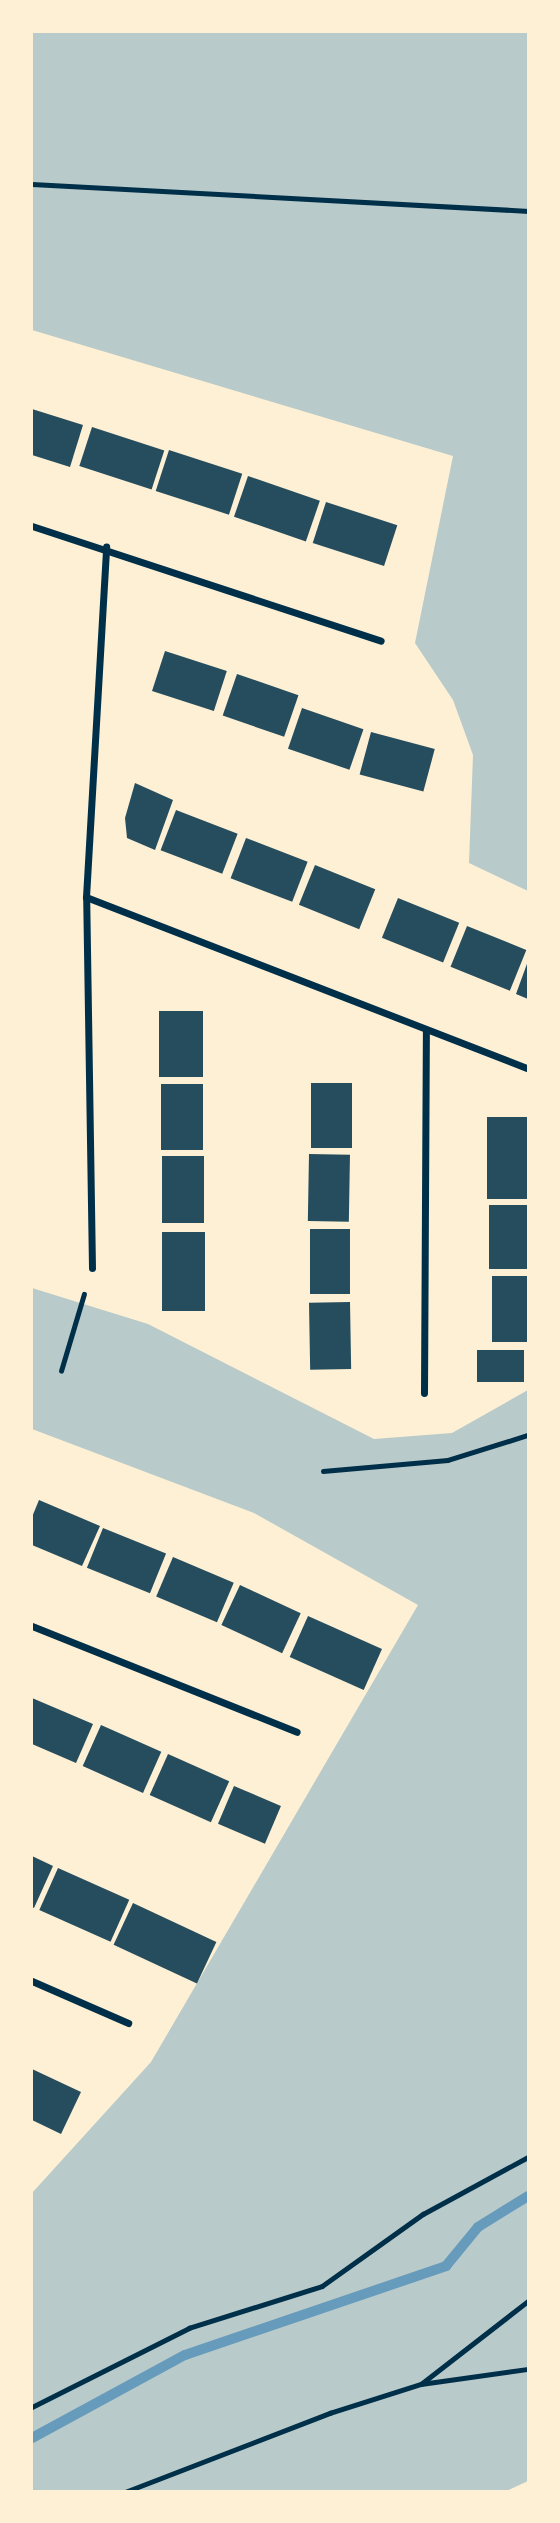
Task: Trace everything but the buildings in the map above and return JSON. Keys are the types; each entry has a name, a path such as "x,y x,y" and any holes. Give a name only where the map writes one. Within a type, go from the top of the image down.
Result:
{"street":[{"path":"32,526 106,547 381,641"},
{"path":"92,1268 86,897 106,547"},
{"path":"86,897 528,1068"},
{"path":"424,1393 426,1030"},
{"path":"32,1626 297,1732"},
{"path":"32,1981 128,2023"}],"path":[{"path":"32,184 528,211"},
{"path":"61,1371 84,1294"},
{"path":"323,1471 448,1460 528,1435"},
{"path":"32,2407 189,2328 322,2286 424,2214 528,2157"},
{"path":"421,2384 528,2301"},
{"path":"125,2491 330,2413 421,2384 528,2369"}],"shaded area":[{"path":"32,32 528,32 528,891 469,863 473,755 453,700 415,643 453,456 32,330"},
{"path":"32,1288 148,1324 374,1439 452,1433 528,1390 528,2481 504,2492 32,2491 32,2193 151,2062 418,1605 254,1513 32,1429"}],"waterway":[{"path":"32,2438 185,2355 446,2266 478,2227 528,2196"}]}
